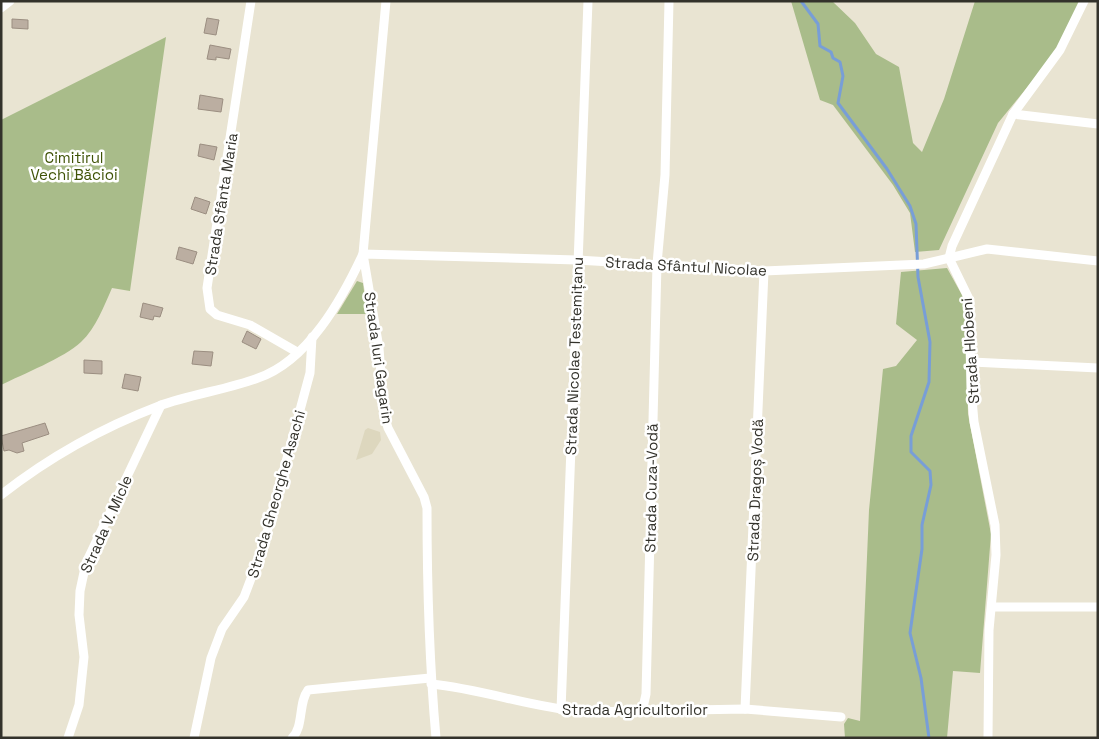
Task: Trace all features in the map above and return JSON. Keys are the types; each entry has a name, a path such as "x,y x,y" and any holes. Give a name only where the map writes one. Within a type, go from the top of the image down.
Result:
{"street":[{"path":"1,8 10,1"},
{"name":"Strada Sfânta Maria","path":"251,1 207,288 207,301 210,309 217,314 250,325 297,352"},
{"name":"Strada Iuri Gagarin","path":"386,1 362,254 378,348 384,415 388,428 424,496 426,508 426,581 436,738"},
{"name":"Strada Nicolae Testemițanu","path":"561,710 588,1"},
{"name":"Strada Cuza-Vodă","path":"642,712 646,694 657,264 664,175 669,1"},
{"path":"949,258 952,246 1012,114 1060,50 1084,1"},
{"path":"1012,114 1098,124"},
{"name":"Strada Sfântul Nicolae","path":"362,254 577,260 764,271 924,264 986,249 1098,261"},
{"path":"1,495 24,477 60,455 134,416 161,405 260,378 285,364 312,337 344,294 362,254"},
{"name":"Strada Hlobeni","path":"949,258 969,299 972,362 971,388 974,422 996,525 996,555 988,659 988,738"},
{"name":"Strada Dragoș Vodă","path":"745,709 764,271"},
{"name":"Strada Gheorghe Asachi","path":"194,738 211,658 222,629 244,597 262,547 310,373 312,337"},
{"path":"972,362 1098,368"},
{"name":"Strada V. Micle","path":"68,738 79,705 84,657 79,615 80,591 86,563 161,405"},
{"path":"992,607 1098,607"},
{"name":"Strada Agricultorilor","path":"292,738 295,736 304,695 308,690 431,681 561,710 642,712 745,709 842,717"}],"shaded area":[{"path":"368,428 380,432 381,440 372,454 356,460 365,430"}],"green space":[{"path":"791,1 832,1 855,23 876,54 899,67 913,143 922,152 944,99 975,1 1080,1 1057,51 998,123 939,250 915,252 910,213 893,185 833,105 820,100"},
{"name":"Cimitirul Vechi Băcioi","path":"166,37 130,291 112,288 95,324 74,348 54,360 1,385 1,120"},
{"path":"947,268 962,295 966,310 968,414 991,534 980,673 953,671 947,738 845,738 844,724 848,718 860,721 869,510 883,369 896,366 917,340 896,324 901,272"},
{"path":"357,281 363,283 367,314 337,314"}],"building":[{"path":"207,18 219,20 216,35 204,33"},
{"path":"12,19 28,20 28,29 12,28"},
{"path":"210,45 231,49 229,59 216,57 216,60 207,59"},
{"path":"200,95 223,99 221,112 198,109"},
{"path":"200,144 217,147 214,160 198,156"},
{"path":"195,197 210,202 206,214 191,209"},
{"path":"179,247 197,252 193,264 176,259"},
{"path":"143,303 163,308 160,317 154,316 153,320 140,317"},
{"path":"247,331 261,339 256,349 242,342"},
{"path":"194,351 213,352 211,366 192,364"},
{"path":"84,360 102,361 102,374 84,373"},
{"path":"125,374 141,377 138,391 122,388"},
{"path":"45,423 49,434 22,443 24,451 17,453 9,450 4,451 1,436"}],"waterway":[{"path":"801,1 818,24 820,46 831,52 833,58 840,62 843,76 838,103 887,169 910,206 916,224 918,277 930,342 929,382 911,436 911,452 930,471 931,485 922,525 922,549 910,633 921,678 929,738"}]}
